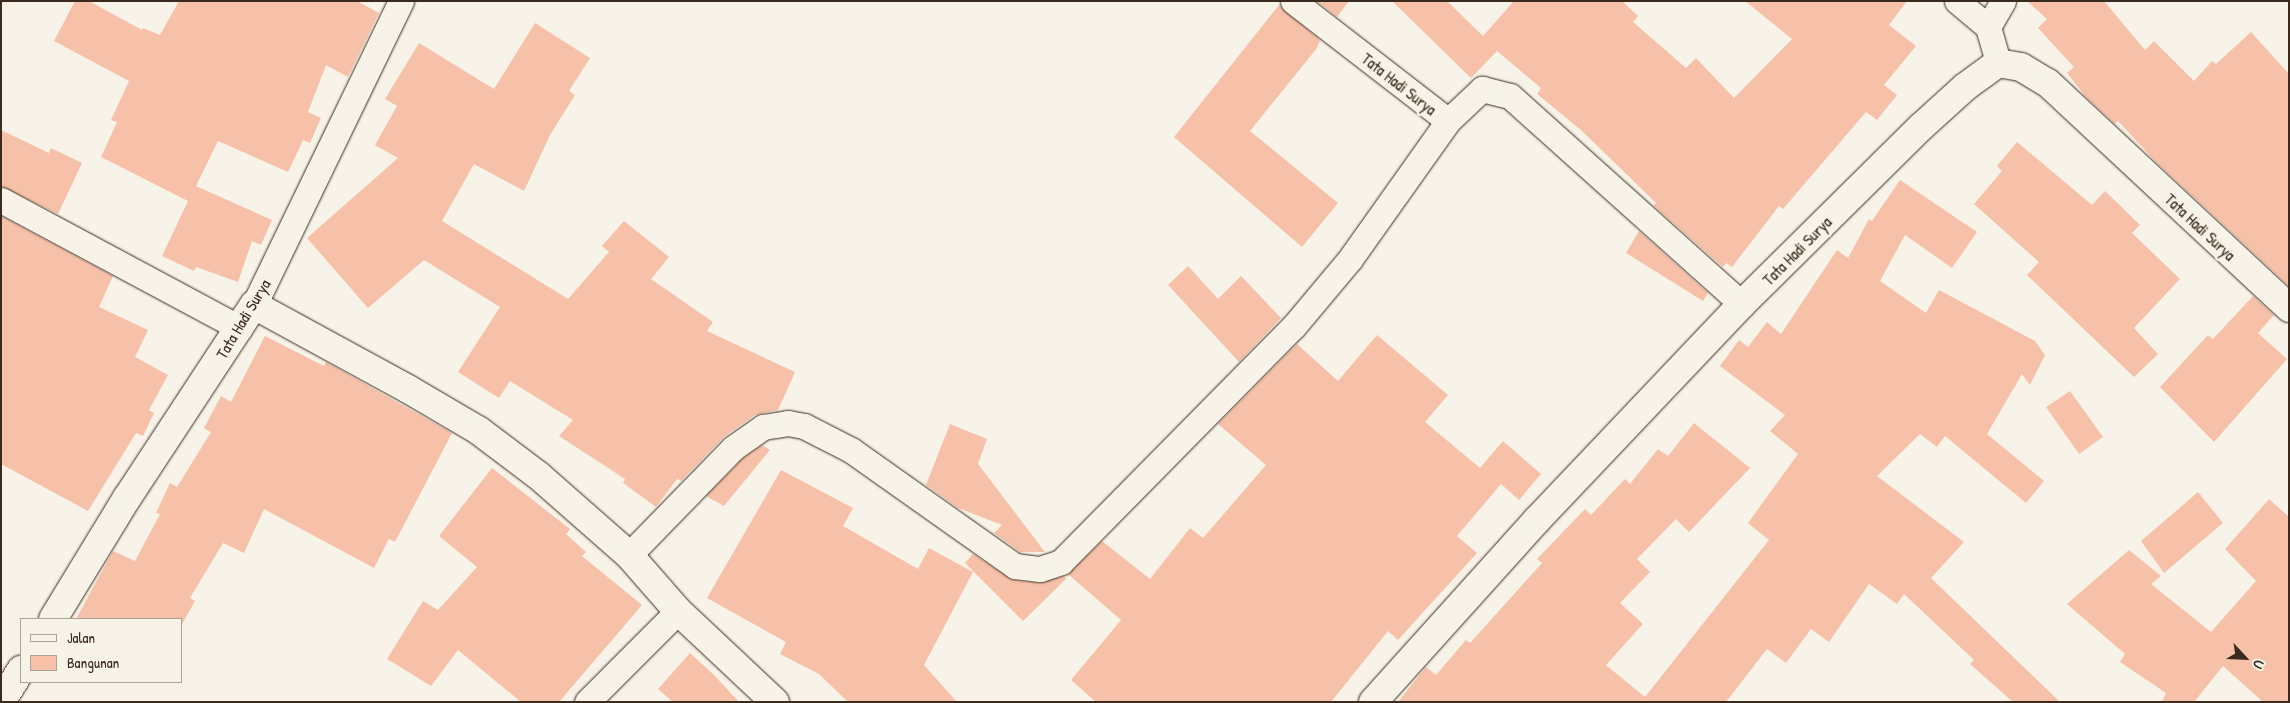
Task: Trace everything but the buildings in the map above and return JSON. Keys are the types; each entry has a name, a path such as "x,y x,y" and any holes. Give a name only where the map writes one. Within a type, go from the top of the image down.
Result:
{"street":[{"name":"Tata Hadi Surya","path":"54,618 127,498 247,317 402,1"},
{"name":"Tata Hadi Surya","path":"1293,1 1448,121 1482,90 1510,96 1742,304 1921,127 1965,86 1998,63 2021,67 2048,83 2289,308"},
{"path":"1956,1 1988,27 1998,63"},
{"path":"1988,27 2003,1"},
{"path":"629,555 733,448 763,427 788,423 804,426 851,450 1015,566 1040,569 1061,562 1294,326 1350,259 1448,121"},
{"path":"1,200 247,317 408,388 478,430 539,476 629,555 678,610 775,702"},
{"path":"1373,702 1537,520 1742,304"},
{"path":"587,702 678,610"},
{"path":"1,702 20,672"}]}
